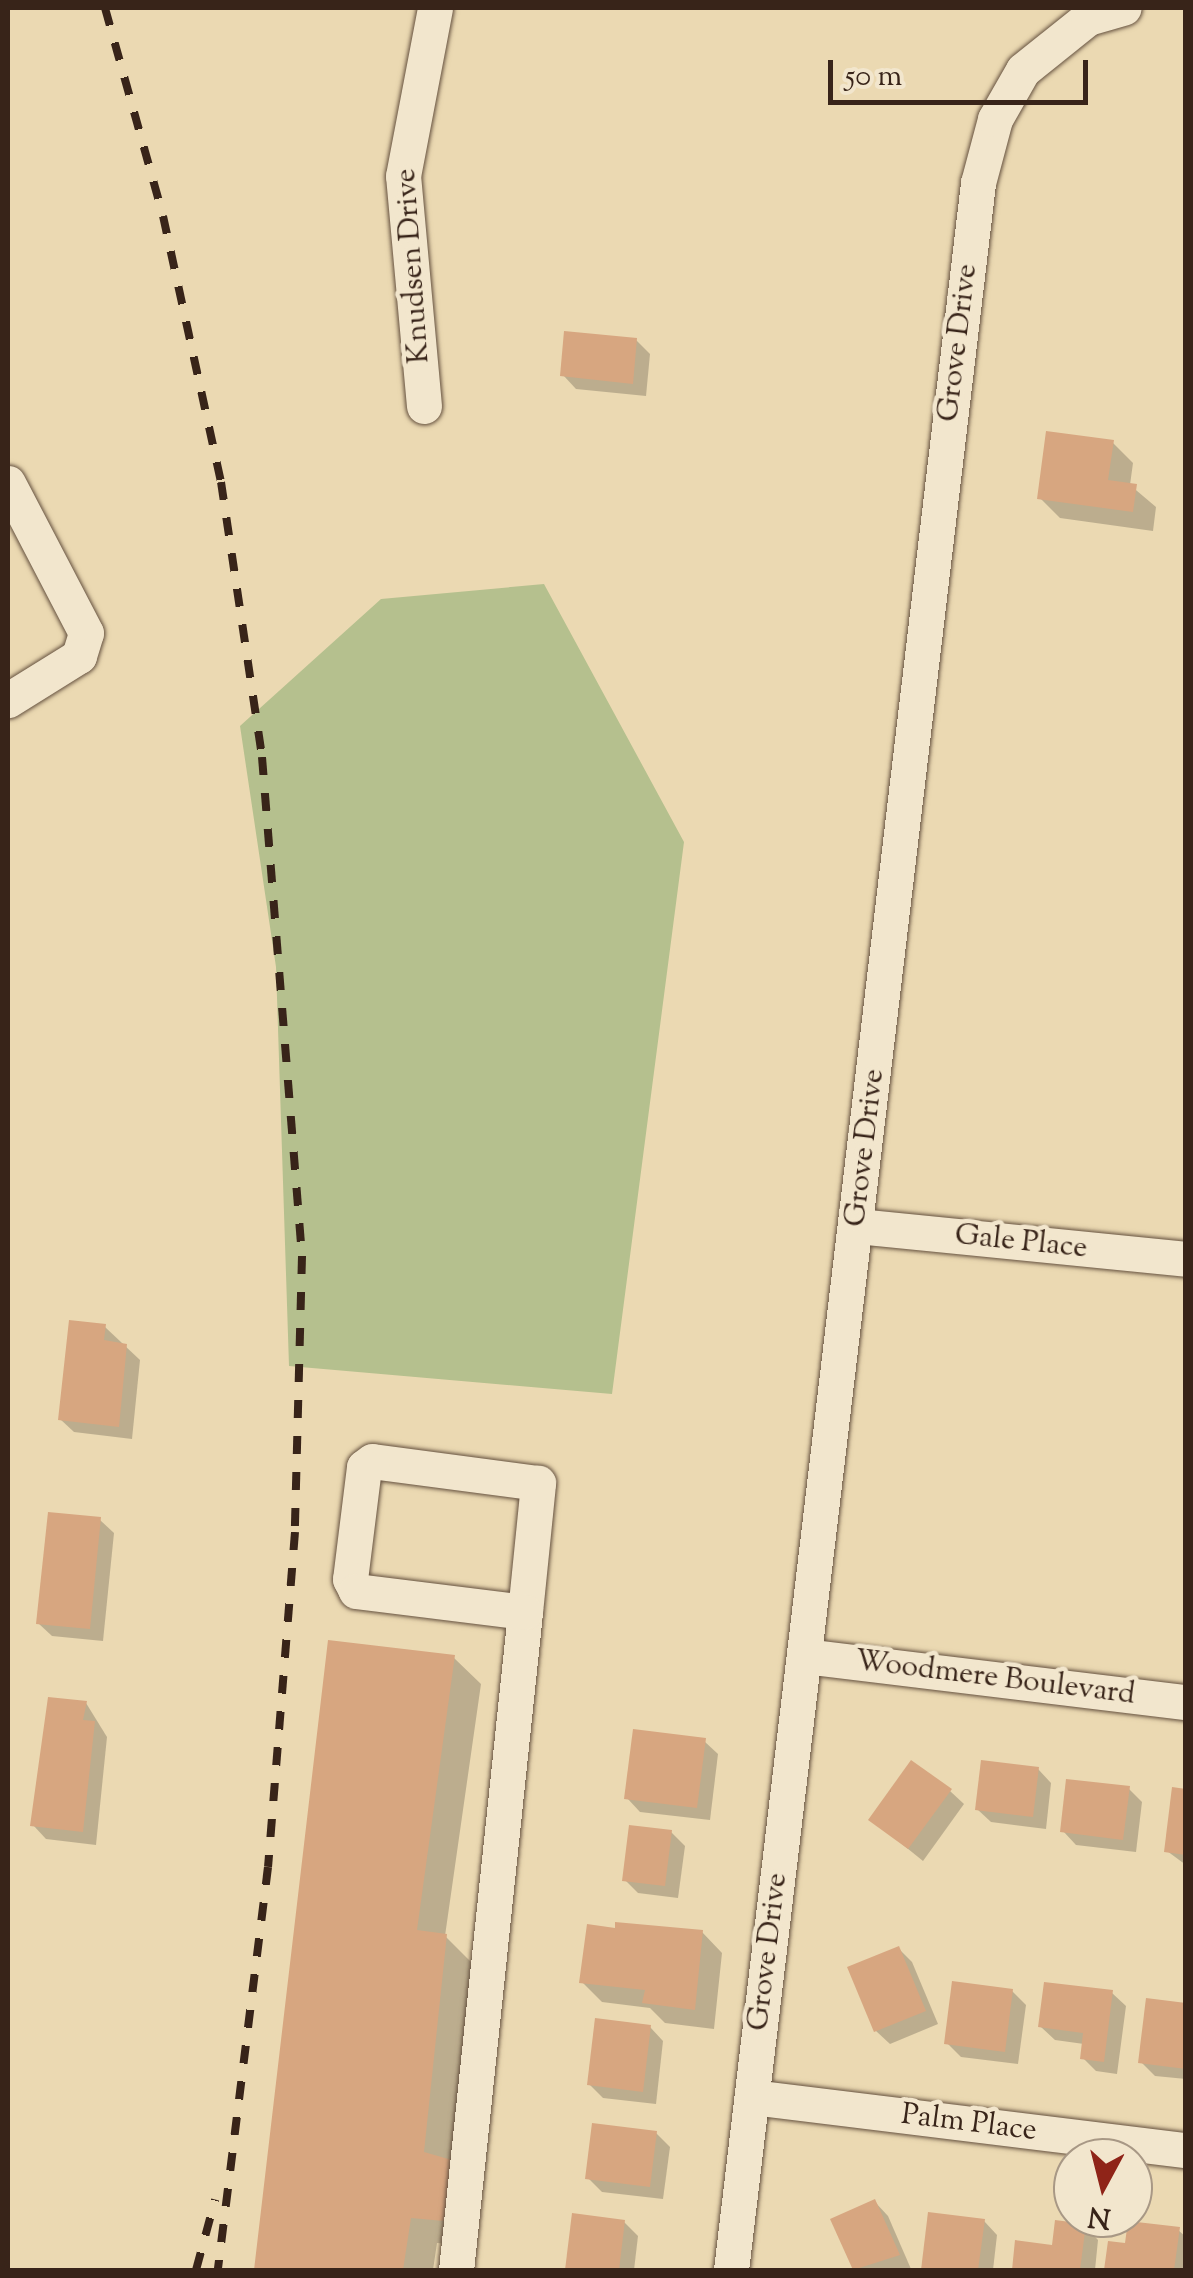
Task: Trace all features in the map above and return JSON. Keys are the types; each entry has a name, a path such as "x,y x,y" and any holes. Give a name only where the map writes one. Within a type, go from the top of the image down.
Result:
{"street":[{"name":"Knudsen Drive","path":"424,406 402,176 435,8"},
{"name":"Grove Drive","path":"731,2270 978,184 995,119 1023,70 1088,18 1124,8"},
{"path":"8,483 86,632 79,656 8,700"},
{"name":"Gale Place","path":"857,1226 1186,1259"},
{"path":"456,2270 525,1612 538,1483 372,1461 364,1467 350,1579 356,1591 525,1612"},
{"name":"Woodmere Boulevard","path":"804,1656 1186,1702"},
{"name":"Palm Place","path":"752,2097 1186,2150"}],"green space":[{"path":"544,584 684,842 612,1394 289,1366 276,967 240,726 381,599"}],"building":[{"path":"564,331 637,338 633,384 560,376"},
{"path":"1046,431 1114,440 1108,480 1137,484 1133,512 1037,499"},
{"path":"69,1320 106,1324 104,1340 127,1344 119,1427 58,1420"},
{"path":"48,1512 101,1517 90,1629 36,1624"},
{"path":"328,1640 455,1655 417,1930 447,1934 424,2152 452,2160 444,2221 411,2218 403,2270 254,2270"},
{"path":"48,1697 87,1701 83,1720 95,1721 83,1832 30,1826"},
{"path":"633,1729 706,1738 697,1808 624,1799"},
{"path":"911,1760 952,1789 908,1849 868,1820"},
{"path":"981,1760 1039,1767 1033,1817 975,1810"},
{"path":"1066,1779 1130,1786 1123,1840 1060,1832"},
{"path":"1172,1787 1186,1789 1186,1855 1164,1852"},
{"path":"629,1825 672,1830 665,1886 622,1881"},
{"path":"615,1922 703,1930 695,2010 642,2003 645,1990 579,1983 587,1924 615,1928"},
{"path":"899,1946 926,2011 874,2032 847,1967"},
{"path":"952,1981 1013,1989 1005,2052 944,2044"},
{"path":"1044,1982 1113,1990 1104,2062 1080,2059 1083,2033 1038,2027"},
{"path":"1146,1998 1186,2003 1186,2069 1138,2063"},
{"path":"595,2018 651,2025 643,2092 587,2085"},
{"path":"592,2123 657,2131 650,2187 585,2179"},
{"path":"875,2199 900,2255 853,2270 830,2219"},
{"path":"928,2212 985,2219 978,2270 921,2270"},
{"path":"572,2213 625,2220 619,2270 565,2270"},
{"path":"1153,2224 1180,2227 1174,2270 1104,2270 1108,2241 1125,2243 1126,2238 1153,2238"},
{"path":"1053,2237 1084,2238 1080,2270 1012,2270 1015,2240 1052,2245"}],"railway":[{"path":"105,8 163,216 221,482 262,757 302,1256 295,1532 268,1867 218,2270"},
{"path":"196,2270 215,2200"}]}
